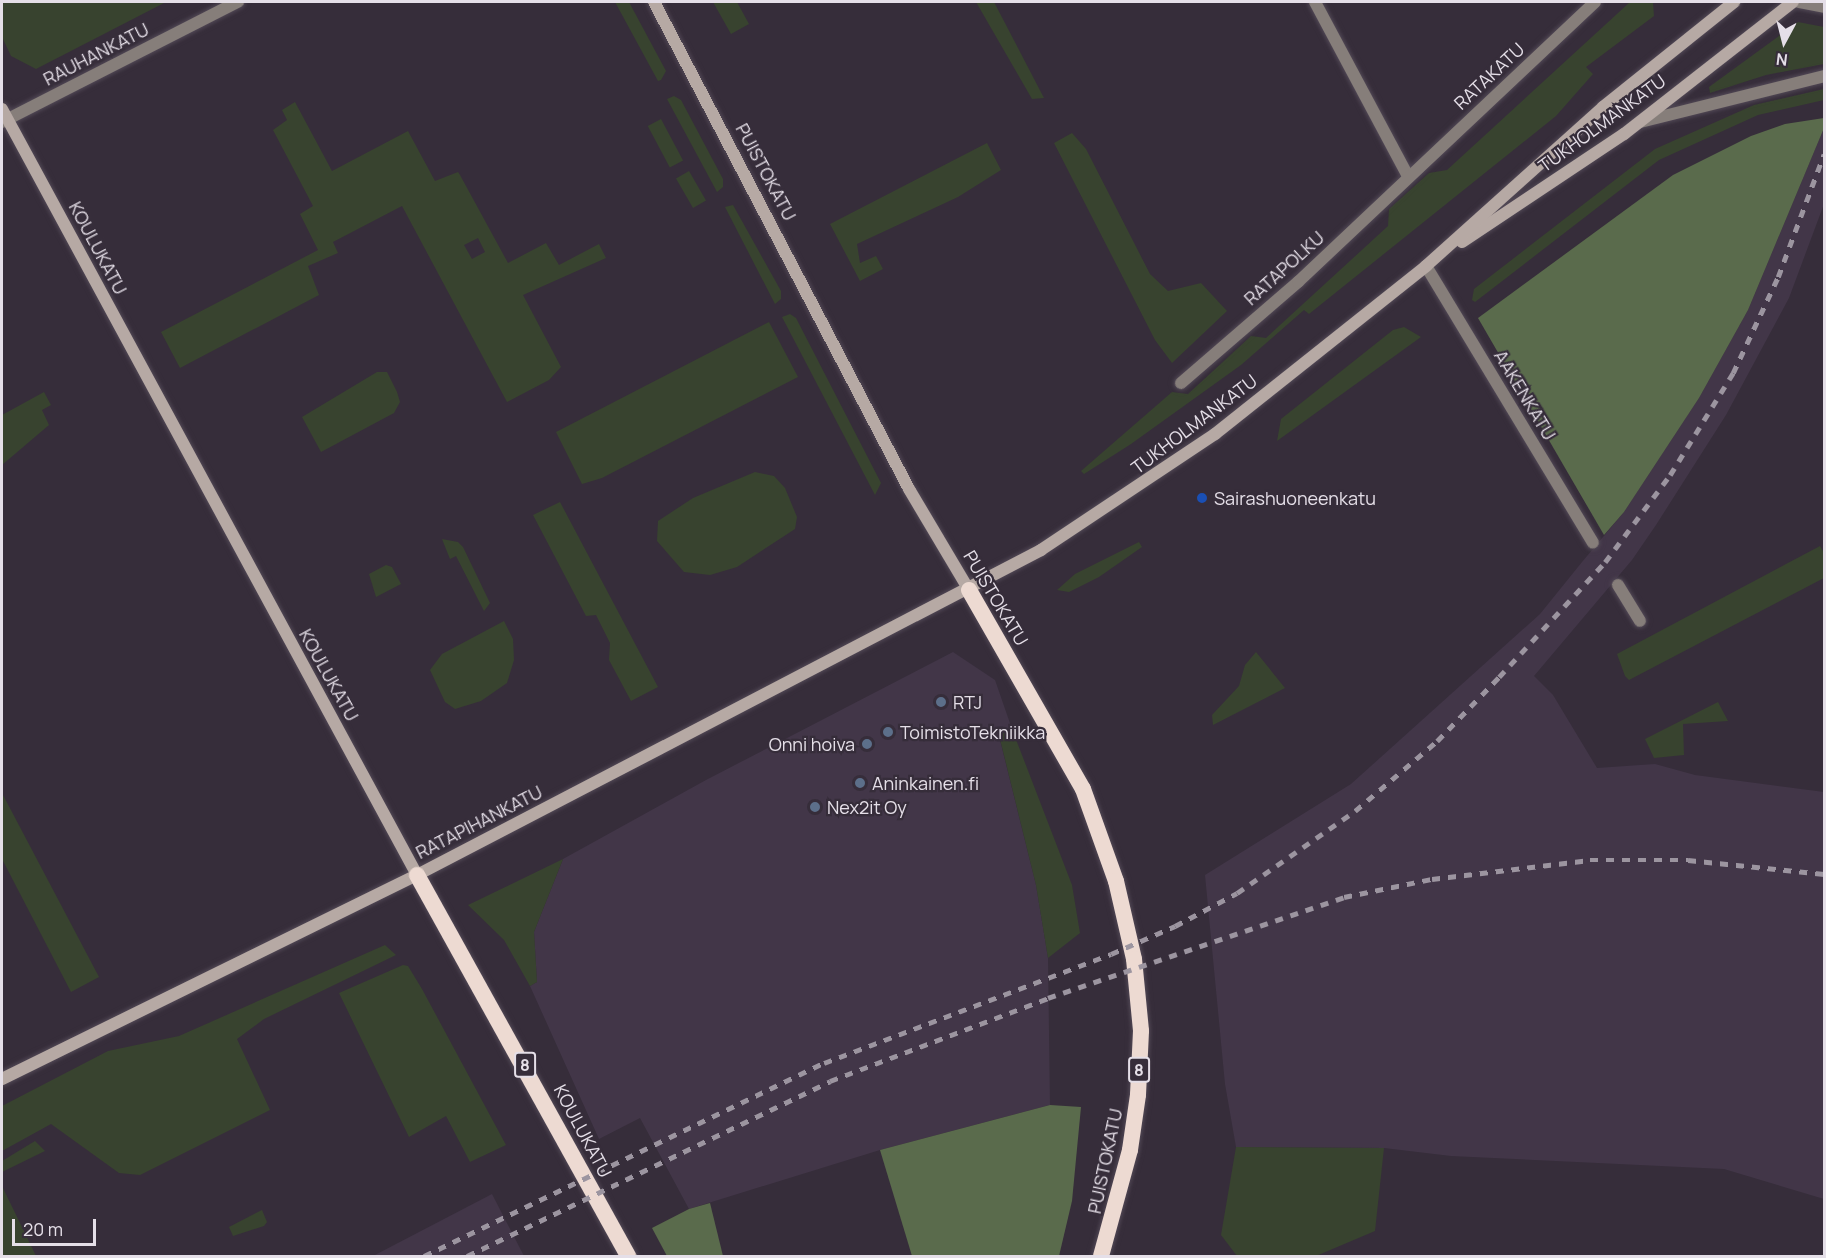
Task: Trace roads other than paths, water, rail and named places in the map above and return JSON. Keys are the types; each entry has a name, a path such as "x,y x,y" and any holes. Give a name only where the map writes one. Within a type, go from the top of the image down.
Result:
{"highway":[{"name":"PUISTOKATU","path":"969,590 1083,789 1116,881 1134,959 1141,1031 1138,1095 1130,1150 1101,1257"},
{"name":"KOULUKATU","path":"417,875 628,1257"}],"main road":[{"name":"PUISTOKATU","path":"654,2 909,489 969,590"},
{"name":"TUKHOLMANKATU","path":"969,590 1035,554 1187,455 1426,266 1603,107 1734,2"},
{"name":"TUKHOLMANKATU","path":"1426,266 1638,122 1792,2"},
{"name":"KOULUKATU","path":"3,117 417,875"},
{"name":"RATAPIHANKATU","path":"2,1079 417,875 969,590"}],"street":[{"name":"RAUHANKATU","path":"3,117 238,2"},
{"path":"1316,2 1408,176"},
{"name":"RATAKATU","path":"1408,176 1595,2"},
{"path":"1798,2 1824,7"},
{"path":"1638,122 1824,76"},
{"name":"RATAPOLKU","path":"1181,382 1298,282 1408,176"},
{"name":"AAKENKATU","path":"1426,266 1593,543"},
{"path":"1618,585 1640,621"}],"railway":[{"path":"424,1256 824,1063 1111,954 1175,926 1237,893 1355,811 1437,741 1499,677 1605,562 1670,475 1733,373 1778,277 1824,154"},
{"path":"467,1256 830,1081 1048,998 1344,897 1432,879 1590,860 1688,860 1824,874"}],"place":[{"name":"Sairashuoneenkatu","path":"1202,498"},
{"name":"RTJ","path":"941,702"},
{"name":"ToimistoTekniikka","path":"888,732"},
{"name":"Onni hoiva","path":"867,744"},
{"name":"Aninkainen.fi","path":"860,783"},
{"name":"Nex2it Oy","path":"815,807"}]}
